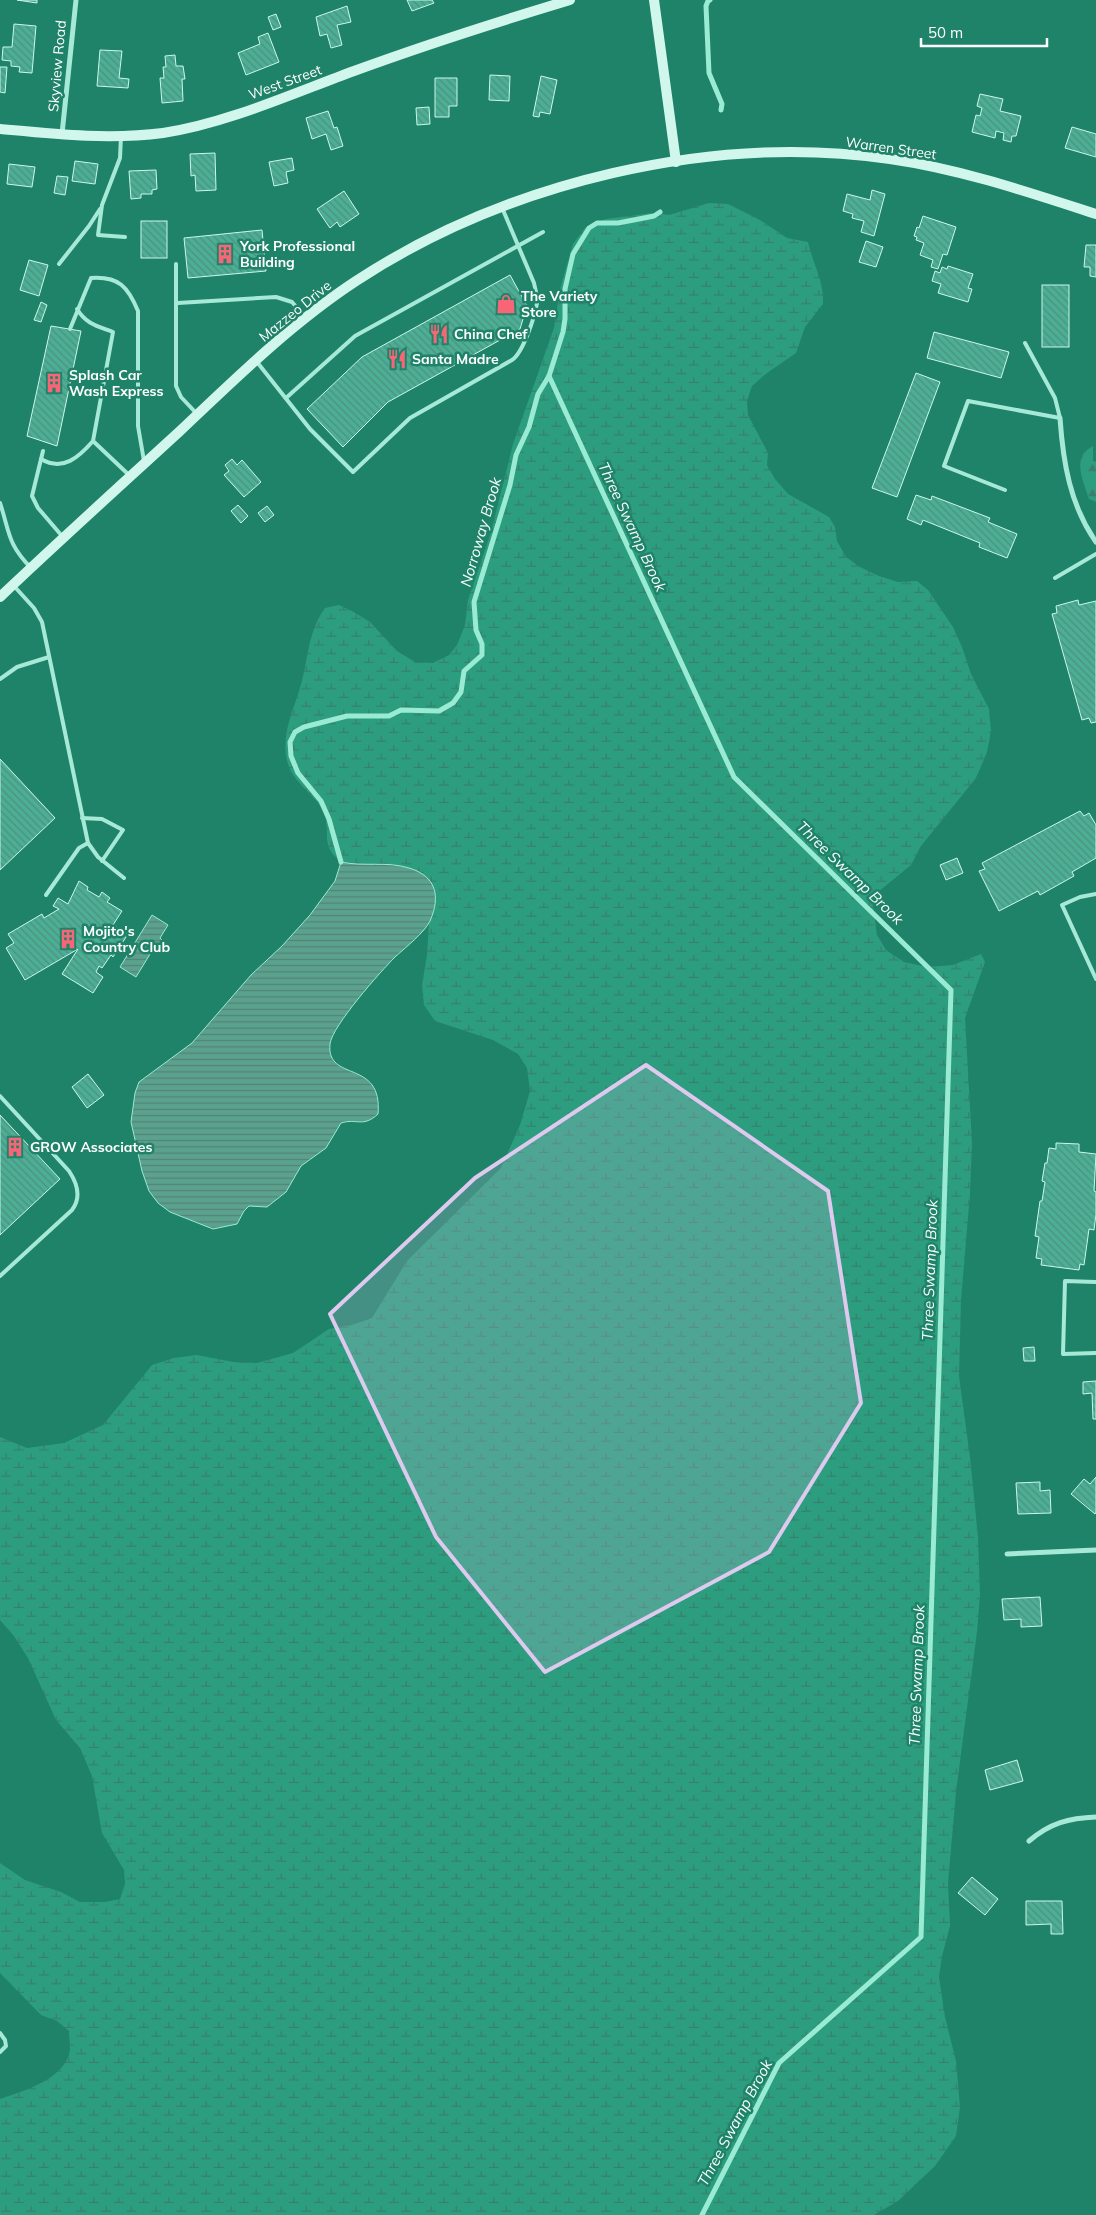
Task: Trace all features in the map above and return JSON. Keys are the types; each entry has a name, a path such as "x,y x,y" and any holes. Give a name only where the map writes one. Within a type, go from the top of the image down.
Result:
{"main road":[{"name":"West Street","path":"0,129 121,136 178,130 223,118 459,34 570,0"},
{"path":"654,0 676,162"},
{"name":"Warren Street","path":"676,162 728,156 777,154 820,153 873,157 925,165 973,176 1096,214"},
{"name":"Mazzeo Drive","path":"0,597 256,360 306,317 355,282 389,261 440,234 502,208 585,180 676,162"}],"street":[{"name":"Skyview Road","path":"62,134 76,0"},
{"path":"1060,418 1064,457 1071,491 1080,515 1096,542"},
{"path":"1007,1554 1096,1550"},
{"path":"1029,1841 1048,1826 1058,1822 1081,1817 1096,1817"}],"lane":[{"path":"59,264 89,226 102,205 120,158 121,136"},
{"path":"102,205 98,235 125,237"},
{"path":"256,360 310,429 353,472 410,418 518,356 535,310 537,296 502,208"},
{"path":"286,398 355,336 543,232"},
{"path":"176,264 178,303 176,386 181,397 197,414"},
{"path":"70,329 91,278 99,278 124,285 132,296 138,311 138,426 144,463"},
{"path":"178,303 276,297 292,302 306,317"},
{"path":"41,459 49,464 58,466 78,456 93,440 113,332 94,326 83,319 77,309"},
{"path":"1005,490 944,466 968,401 1060,418 1055,398 1025,343"},
{"path":"93,440 130,476"},
{"path":"43,451 32,496 38,508 64,538"},
{"path":"0,503 11,542 30,568"},
{"path":"1055,578 1096,554"},
{"path":"13,584 40,617 88,843 102,861 124,878"},
{"path":"0,679 17,667 49,657"},
{"path":"82,818 102,819 123,830 102,861"},
{"path":"46,896 80,848 88,843"},
{"path":"1096,894 1080,897 1062,905 1096,979"},
{"path":"0,1096 69,1170 76,1183 78,1196 72,1210 0,1276"},
{"path":"1096,1282 1065,1282 1062,1328 1063,1354 1096,1353"},
{"path":"0,2033 5,2040 6,2046 0,2052"}],"highlighted area":[{"path":"646,1065 828,1191 861,1403 769,1552 545,1672 436,1537 330,1314 475,1178"}],"green space":[{"path":"709,203 728,204 760,220 787,238 808,242 822,287 823,304 805,327 796,353 752,386 747,401 748,415 768,453 767,465 775,479 788,494 829,517 835,527 837,541 846,557 860,567 879,576 898,582 917,581 928,590 953,627 971,674 989,709 991,731 987,752 976,778 921,846 911,865 878,892 873,906 877,935 886,950 904,962 927,967 953,965 981,954 985,962 965,1018 972,1143 970,1194 961,1300 959,1376 978,1537 980,1595 956,1792 948,1883 950,1926 939,1977 945,2017 956,2061 960,2107 956,2136 935,2166 898,2201 874,2215 0,2215 0,2099 31,2088 52,2076 61,2069 67,2060 70,2050 69,2031 57,2021 41,2015 0,1973 0,1863 25,1880 61,1892 80,1902 105,1902 120,1899 125,1884 124,1870 102,1833 92,1776 80,1748 56,1720 28,1658 14,1636 0,1620 0,1437 27,1448 64,1443 103,1425 152,1365 174,1358 197,1355 233,1362 257,1363 293,1353 329,1329 352,1325 372,1318 407,1261 501,1168 520,1125 530,1091 527,1068 518,1054 493,1040 435,1021 424,1005 422,985 427,955 429,923 434,908 378,864 353,864 333,855 327,839 324,813 314,798 295,777 288,764 285,745 288,726 302,680 314,628 325,608 339,605 352,611 370,622 397,651 415,662 433,663 449,655 457,645 465,625 468,600 491,532 513,444 554,328 560,289 573,244 585,228 606,219 652,213 669,215"},
{"path":"1093,446 1093,461 1096,462 1096,502 1089,499 1080,470 1082,456"}],"water":[{"path":"341,862 409,868 425,876 434,888 435,903 430,921 419,935 388,964 358,999 339,1025 330,1044 331,1056 337,1064 364,1078 372,1085 377,1097 378,1114 364,1122 351,1121 341,1123 326,1148 301,1166 286,1192 267,1207 249,1206 237,1224 213,1229 170,1212 158,1203 149,1191 142,1171 131,1122 135,1093 139,1082 192,1043 251,975 282,946 310,915 335,881"},
{"path":"152,915 168,925 160,938 163,941 159,948 155,946 136,977 120,967"}],"building":[{"path":"17,0 37,0 37,3"},
{"path":"407,0 432,0 434,3 412,11"},
{"path":"347,6 351,22 337,25 342,45 331,48 327,34 320,36 316,17"},
{"path":"276,14 281,27 273,30 268,17"},
{"path":"14,24 36,26 32,73 19,72 20,67 11,66 11,61 2,60 3,47 12,47"},
{"path":"268,33 279,62 246,75 238,53 260,44 258,37"},
{"path":"100,50 122,51 119,78 129,79 128,88 97,86"},
{"path":"175,55 176,66 183,66 185,79 182,79 183,101 162,103 160,78 164,78 165,56"},
{"path":"0,67 7,67 5,93 0,92"},
{"path":"490,75 510,76 509,101 489,100"},
{"path":"541,76 557,80 550,114 540,112 539,117 533,116"},
{"path":"435,78 457,78 457,106 449,106 449,117 435,117"},
{"path":"980,94 1003,99 1000,111 1021,116 1016,136 1012,136 1011,142 1003,140 1004,133 996,131 995,138 972,132 976,115 980,116 982,108 977,106"},
{"path":"429,107 430,124 417,125 416,108"},
{"path":"328,111 334,128 337,127 343,146 331,150 326,134 312,139 306,118"},
{"path":"1072,127 1096,134 1096,157 1065,148"},
{"path":"215,153 216,190 196,191 195,175 191,176 190,154"},
{"path":"292,158 294,170 286,172 288,183 274,186 269,162"},
{"path":"75,161 98,164 95,184 72,181"},
{"path":"9,164 35,167 32,187 7,184"},
{"path":"156,170 157,189 152,190 152,194 141,194 141,198 131,199 129,171"},
{"path":"57,176 68,177 65,195 54,193"},
{"path":"872,190 885,194 874,236 861,232 864,221 852,218 853,214 843,211 847,194 870,200"},
{"path":"344,191 359,214 340,227 337,222 330,228 317,209"},
{"path":"923,216 956,227 947,255 943,254 938,269 931,267 933,260 920,255 924,243 916,240 917,237 914,236"},
{"path":"141,221 167,221 167,258 141,258"},
{"name":"York Professional Building","path":"262,230 266,271 188,278 184,238"},
{"path":"866,241 883,247 876,267 859,262"},
{"path":"1086,245 1096,245 1096,277 1090,276 1090,267 1084,267"},
{"path":"29,260 48,265 39,296 20,290"},
{"path":"948,266 973,274 968,288 972,289 968,302 938,293 941,284 932,281 935,271 940,273 942,267 947,269"},
{"path":"510,275 527,306 520,329 388,402 343,447 307,409 362,357"},
{"path":"1042,285 1069,285 1069,347 1042,347"},
{"path":"41,302 47,305 41,322 34,320"},
{"name":"Splash Car Wash Express","path":"51,326 81,331 57,446 27,436"},
{"path":"934,332 1009,352 1001,378 927,358"},
{"path":"916,373 940,382 897,497 872,488"},
{"path":"232,459 237,465 242,460 261,482 244,497 224,475 229,471 225,465"},
{"path":"916,495 931,500 932,496 990,518 988,522 1017,534 1007,558 979,547 980,543 923,520 921,525 907,519"},
{"path":"238,505 248,516 241,523 231,511"},
{"path":"267,506 274,515 265,522 258,513"},
{"path":"1078,600 1079,605 1096,601 1096,722 1091,723 1089,718 1082,720 1052,614 1057,613 1056,606"},
{"path":"0,759 55,818 0,870"},
{"path":"1080,811 1084,816 1089,813 1096,825 1096,858 1072,872 1074,876 1040,895 1038,891 999,911 979,871 985,869 982,863"},
{"path":"957,858 963,873 946,880 940,865"},
{"name":"Mojito's Country Club","path":"79,881 88,887 87,890 99,897 102,892 110,898 107,902 122,911 113,925 128,934 113,957 111,955 102,968 99,966 96,972 103,977 93,993 62,974 78,949 25,980 6,948 14,943 8,934 42,914 44,918 59,909 53,906 58,898 68,904"},
{"path":"88,1074 104,1095 87,1108 72,1087"},
{"name":"GROW Associates","path":"0,1115 60,1179 0,1235"},
{"path":"1056,1143 1079,1144 1079,1152 1096,1154 1094,1191 1096,1192 1096,1214 1094,1230 1089,1229 1084,1265 1080,1264 1079,1270 1041,1265 1042,1259 1036,1258 1039,1237 1035,1236 1045,1182 1042,1181 1045,1163 1047,1163 1049,1148 1056,1149"},
{"path":"1034,1347 1035,1361 1024,1361 1023,1348"},
{"path":"1096,1381 1096,1419 1093,1419 1092,1393 1083,1394 1083,1382"},
{"path":"1096,1477 1095,1514 1071,1494 1084,1479 1090,1484"},
{"path":"1040,1482 1040,1491 1050,1490 1051,1513 1018,1514 1016,1483"},
{"path":"1040,1597 1042,1626 1021,1627 1021,1619 1004,1620 1002,1599"},
{"path":"1017,1760 1023,1781 990,1790 985,1770"},
{"path":"972,1877 998,1899 985,1915 958,1893"},
{"path":"1026,1901 1062,1901 1063,1934 1051,1934 1051,1924 1026,1925"}],"waterway":[{"name":"Norroway Brook","path":"710,0 706,6 709,73 722,104 721,110"},
{"name":"Norroway Brook","path":"341,862 329,819 321,801 298,773 291,756 290,742 295,732 304,727 347,716 389,716 401,710 439,711 453,703 461,692 464,671 482,655 482,644 476,630 474,602 510,485 516,455 529,427 538,394 549,376 563,332 565,289 573,254 589,228 597,223 618,223 654,216 660,212"},
{"name":"Three Swamp Brook","path":"549,376 734,777 951,990 921,1937 779,2063 702,2215"}],"place":[{"name":"York Professional Building","path":"225,254"},
{"name":"The Variety Store","path":"506,304"},
{"name":"China Chef","path":"439,334"},
{"name":"Santa Madre","path":"397,359"},
{"name":"Splash Car Wash Express","path":"54,383"},
{"name":"Mojito's Country Club","path":"68,939"},
{"name":"GROW Associates","path":"15,1147"}]}
